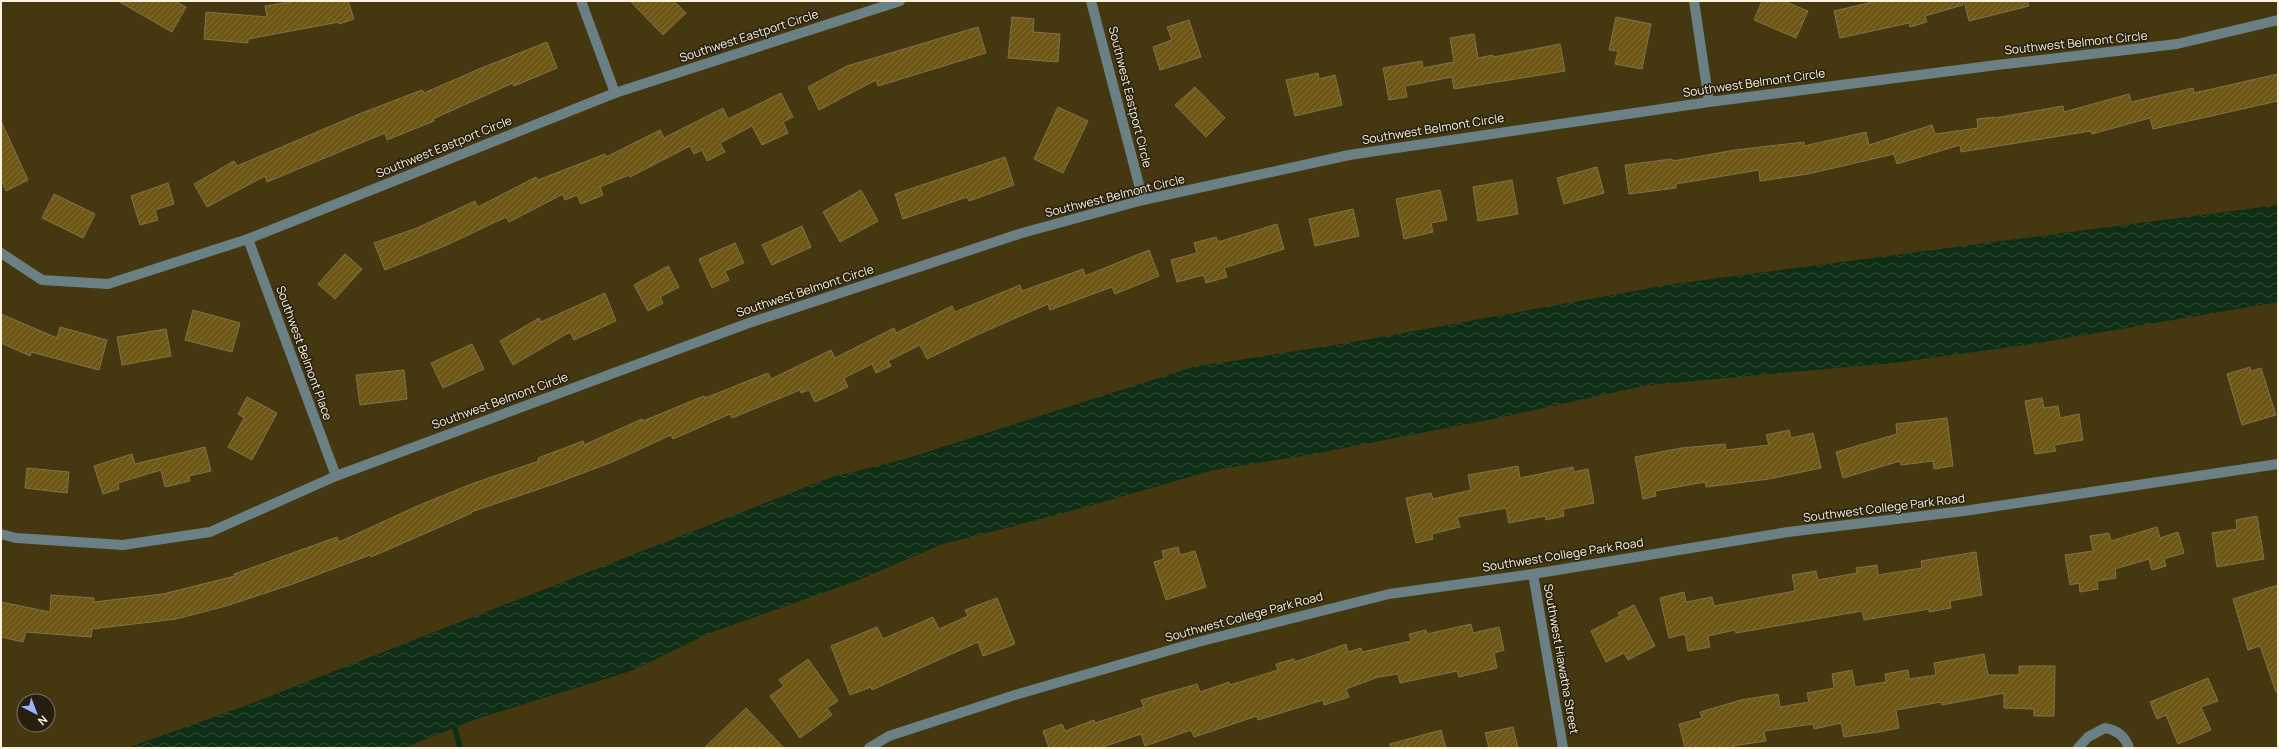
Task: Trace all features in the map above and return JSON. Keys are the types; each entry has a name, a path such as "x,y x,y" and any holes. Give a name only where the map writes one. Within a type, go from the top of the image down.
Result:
{"street":[{"path":"581,1 615,92"},
{"name":"Southwest Eastport Circle","path":"1,254 42,280 108,284 248,239 615,92 900,1"},
{"name":"Southwest Eastport Circle","path":"1091,1 1143,200"},
{"path":"1694,1 1709,102"},
{"name":"Southwest Belmont Circle","path":"1,534 16,538 123,545 210,532 336,476 746,324 1022,233 1143,200 1349,155 1709,102 1997,65 2177,44 2278,20"},
{"name":"Southwest Belmont Place","path":"248,239 336,476"},
{"name":"Southwest College Park Road","path":"869,748 889,736 1015,695 1205,640 1389,594 1533,574 1788,532 1964,511 2278,464"},
{"name":"Southwest Hiawatha Street","path":"1533,574 1563,748"},
{"path":"2078,748 2088,737 2104,728 2118,732 2125,738 2129,748"}],"water":[{"path":"2278,205 2278,302 2032,344 1894,363 1648,385 1498,418 1308,455 1214,470 1071,511 940,545 856,581 710,633 631,671 479,718 404,748 127,748 245,706 832,477 902,460 1193,367 1348,343 1673,284"}],"building":[{"path":"118,1 175,1 186,7 172,32"},
{"path":"296,1 348,1 354,19 339,24 339,22 248,39 248,43 204,39 206,12 267,17 265,6"},
{"path":"630,1 674,1 686,13 663,35"},
{"path":"1762,1 1784,1 1808,11 1796,38 1754,20"},
{"path":"1877,1 1962,1 1963,5 1925,16 1927,22 1910,27 1909,23 1840,38 1834,11"},
{"path":"1964,1 2028,1 2029,6 1969,21"},
{"path":"1012,17 1034,19 1033,32 1060,34 1058,62 1008,58"},
{"path":"1616,17 1651,24 1642,69 1615,64 1618,51 1609,50"},
{"path":"1189,20 1201,57 1160,70 1153,47 1172,40 1167,27"},
{"path":"978,27 986,53 878,86 876,80 819,110 808,87 847,66"},
{"path":"1474,34 1478,58 1493,55 1493,57 1560,44 1565,71 1454,89 1452,77 1405,86 1407,97 1389,100 1383,68 1422,61 1423,68 1454,62 1450,38"},
{"path":"547,42 557,68 514,86 513,83 433,119 434,121 387,140 385,133 267,182 265,176 207,207 194,184 234,161 237,166 359,114 422,90 424,93"},
{"path":"1318,73 1319,79 1335,75 1342,105 1295,116 1286,80"},
{"path":"2278,74 2278,101 2153,129 2150,118 2092,134 2091,131 1961,152 1960,145 1897,164 1894,154 1808,174 1760,181 1759,170 1676,184 1676,188 1629,194 1625,165 1672,159 1673,161 1735,150 1804,142 1804,146 1866,132 1869,145 1932,125 1935,134 1978,128 1977,119 1995,118 2063,106 2064,112 2129,94 2131,102 2193,88 2194,93"},
{"path":"1195,87 1225,118 1206,137 1175,105"},
{"path":"781,93 793,117 783,122 788,133 762,145 752,126 720,143 725,152 707,161 702,150 694,154 690,146 630,177 629,175 600,187 603,195 581,204 577,195 565,200 563,194 509,222 506,217 447,245 385,270 374,243 417,228 475,201 478,207 536,177 538,180 605,154 606,157 660,130 664,138 723,108 728,119"},
{"path":"1058,107 1088,121 1063,173 1034,159"},
{"path":"1,121 28,180 6,191 1,179"},
{"path":"1005,157 1014,185 969,201 967,197 903,219 895,194"},
{"path":"1597,167 1604,193 1564,204 1557,178"},
{"path":"1512,180 1518,214 1478,221 1473,187"},
{"path":"168,183 174,204 155,210 158,220 140,225 131,196"},
{"path":"861,190 878,221 840,242 823,212"},
{"path":"1440,190 1447,220 1431,223 1433,232 1404,239 1396,199"},
{"path":"54,194 95,214 83,238 42,218"},
{"path":"1353,209 1359,236 1315,246 1309,219"},
{"path":"1277,224 1284,249 1224,268 1227,277 1206,283 1204,275 1177,282 1171,260 1197,253 1194,243 1216,237 1218,242"},
{"path":"802,226 811,247 772,265 762,245"},
{"path":"735,243 744,263 725,271 729,280 712,288 699,259"},
{"path":"1149,250 1159,276 1115,294 1112,287 1050,310 1048,304 979,334 927,359 920,345 888,361 891,366 876,373 872,364 844,378 848,387 815,402 809,390 801,393 800,390 732,418 730,414 673,439 671,435 612,462 554,484 471,512 472,513 371,557 370,555 290,585 226,606 176,619 92,629 91,637 26,632 23,642 1,637 1,602 50,612 51,595 94,598 94,602 163,594 235,576 234,574 337,537 339,542 415,507 471,484 539,461 538,458 583,441 584,445 642,419 643,421 704,396 705,398 768,373 771,379 831,350 835,358 894,328 896,333 952,306 955,312 1020,285 1022,291 1083,269 1085,276"},
{"path":"345,254 362,269 335,299 318,284"},
{"path":"668,266 679,287 660,297 663,303 648,311 634,285"},
{"path":"605,293 616,321 574,340 570,332 513,365 500,341 539,318 541,322"},
{"path":"193,310 240,323 232,352 185,340"},
{"path":"1,314 57,338 60,327 107,340 99,370 31,352 30,356 1,343"},
{"path":"166,329 171,356 122,365 117,337"},
{"path":"472,344 484,369 443,388 431,363"},
{"path":"2250,367 2251,371 2261,368 2276,415 2242,425 2227,374"},
{"path":"404,370 407,399 360,405 356,375"},
{"path":"247,397 277,413 252,460 228,447 244,418 238,414"},
{"path":"2042,398 2044,408 2058,406 2060,418 2079,414 2083,440 2054,445 2056,451 2035,454 2025,401"},
{"path":"1947,418 1953,466 1934,469 1933,461 1901,465 1900,461 1843,478 1836,452 1897,434 1896,424"},
{"path":"1789,430 1791,438 1813,433 1821,468 1769,479 1706,487 1705,482 1655,491 1656,496 1643,499 1635,457 1681,448 1725,444 1726,450 1769,445 1766,435"},
{"path":"205,447 211,471 189,476 190,481 165,487 161,470 118,483 119,489 103,494 94,466 132,454 135,464"},
{"path":"1518,466 1520,478 1573,467 1574,472 1588,469 1594,503 1563,509 1564,516 1546,520 1545,516 1509,523 1506,508 1457,517 1460,527 1432,534 1433,539 1416,543 1406,498 1431,493 1433,499 1471,490 1468,475"},
{"path":"27,468 69,472 67,493 25,488"},
{"path":"2257,516 2264,559 2217,567 2212,533 2237,529 2236,520"},
{"path":"2157,527 2160,538 2178,532 2184,553 2164,559 2166,566 2152,570 2149,559 2115,569 2116,578 2097,581 2098,589 2080,592 2079,583 2070,585 2065,555 2093,551 2090,536 2109,533 2111,541"},
{"path":"1178,547 1180,555 1195,551 1206,587 1166,600 1154,562 1164,559 1162,551"},
{"path":"1976,552 1982,595 1950,601 1951,608 1929,612 1929,609 1864,620 1862,611 1736,633 1735,630 1708,636 1710,647 1688,651 1685,634 1669,638 1660,598 1684,592 1686,602 1712,597 1714,606 1795,591 1792,575 1816,571 1818,580 1857,573 1856,568 1877,565 1878,575 1922,568 1921,561"},
{"path":"2278,585 2278,692 2276,692 2260,646 2248,650 2233,599"},
{"path":"997,598 1015,644 983,656 978,642 872,690 871,687 850,695 831,646 877,627 883,639 933,617 939,629 968,616 965,610"},
{"path":"1634,605 1655,646 1628,660 1624,653 1606,662 1591,631 1620,616 1618,613"},
{"path":"1471,624 1473,633 1499,627 1504,650 1494,653 1497,668 1459,677 1457,671 1400,683 1398,674 1378,677 1346,689 1349,697 1324,705 1323,700 1258,720 1257,716 1194,737 1191,730 1145,746 1141,734 1100,748 1049,748 1043,731 1062,724 1065,731 1094,720 1095,723 1144,707 1141,700 1197,684 1200,692 1229,682 1230,685 1278,670 1276,664 1294,659 1295,662 1346,644 1348,652 1361,648 1362,652 1411,641 1409,634 1426,630 1427,634"},
{"path":"1984,654 1988,675 2019,675 2019,666 2055,666 2054,716 2034,716 2034,709 2004,708 2004,693 1942,705 1941,702 1896,710 1899,728 1879,732 1844,737 1841,723 1814,729 1813,724 1764,731 1766,741 1733,746 1734,748 1685,748 1679,724 1702,718 1700,712 1741,700 1778,694 1780,707 1809,702 1807,693 1834,688 1832,674 1852,670 1855,687 1886,682 1885,674 1908,670 1909,679 1936,675 1934,663"},
{"path":"808,659 838,701 827,708 832,715 800,738 770,696 784,686 779,680"},
{"path":"2208,678 2218,701 2201,707 2211,730 2178,744 2166,715 2157,719 2150,702"},
{"path":"746,708 784,748 704,748"},
{"path":"1513,727 1518,748 1489,748 1485,733"},
{"path":"1441,730 1446,748 1391,748 1390,744"}],"waterway":[{"path":"455,728 460,748"}]}
